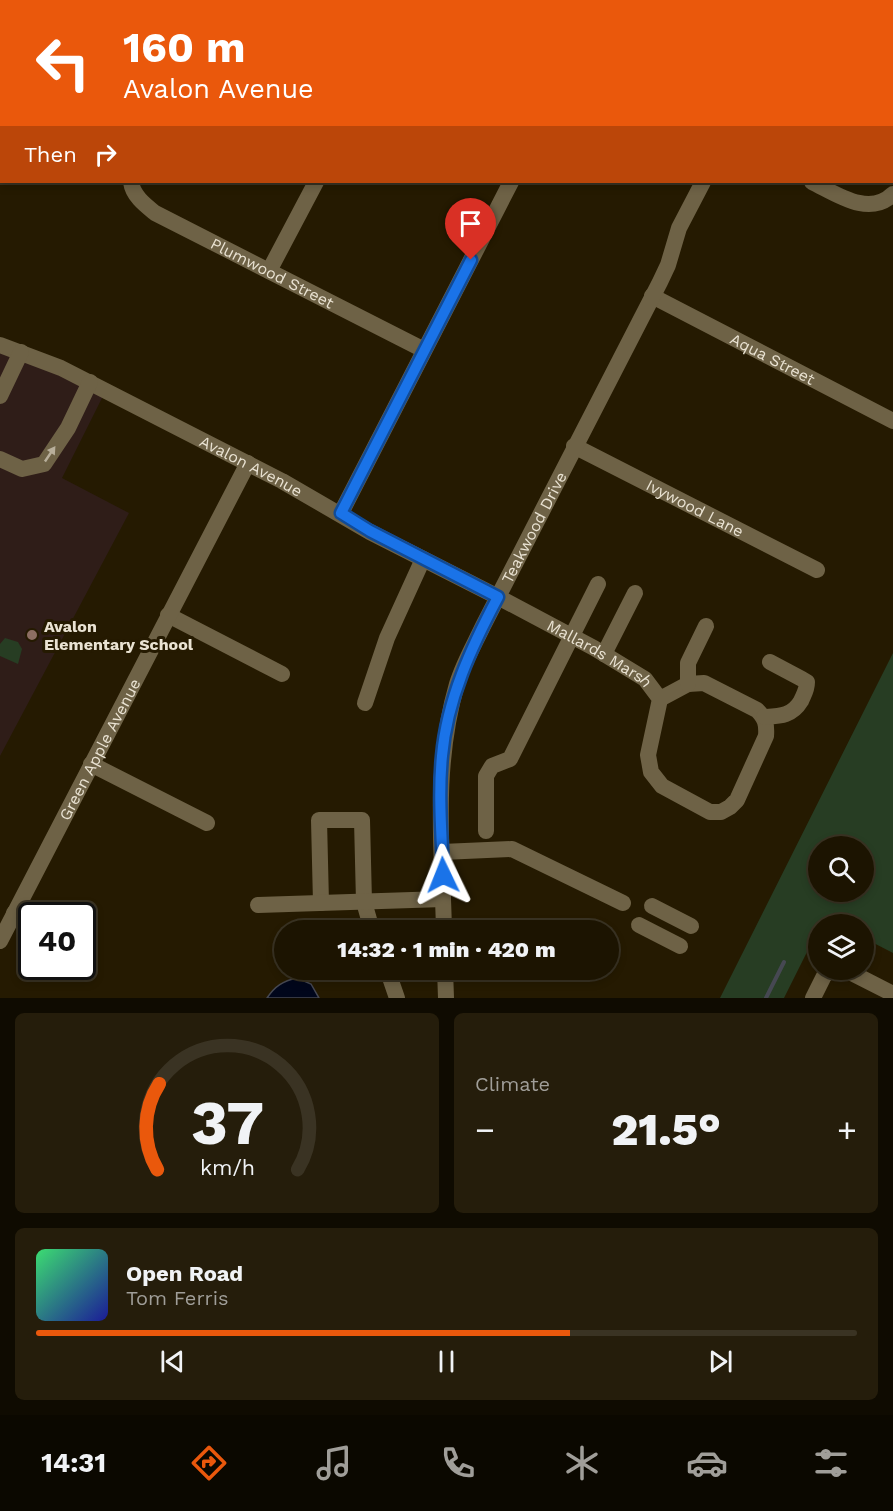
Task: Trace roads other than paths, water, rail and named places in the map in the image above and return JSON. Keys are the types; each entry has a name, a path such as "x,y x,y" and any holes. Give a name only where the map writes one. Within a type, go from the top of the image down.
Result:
{"street":[{"path":"269,271 315,183"},
{"path":"341,513 510,183"},
{"name":"Teakwood Drive","path":"444,920 440,794 442,754 458,682 483,626 668,265 679,228 702,183"},
{"path":"814,183 855,203 869,204 893,194"},
{"name":"Plumwood Street","path":"131,184 141,202 155,213 424,350"},
{"name":"Aqua Street","path":"652,296 893,421"},
{"name":"Avalon Avenue","path":"0,345 61,368 90,382 248,463 423,559 498,597"},
{"path":"0,396 21,352"},
{"path":"0,459 22,469 44,464 68,428 90,382"},
{"name":"Ivywood Lane","path":"574,446 817,570"},
{"name":"Green Apple Avenue","path":"0,941 248,463"},
{"path":"365,702 399,610 423,559"},
{"path":"486,831 486,776 492,766 510,759 598,584"},
{"path":"604,654 635,593"},
{"name":"Mallards Marsh","path":"498,597 604,654 645,679 660,699 648,755 651,772 662,786 710,812 721,812 737,800 766,736 767,726 764,717"},
{"path":"168,615 282,674"},
{"path":"688,684 688,663 706,626"},
{"path":"660,699 688,684 704,682 757,710 764,717 781,716 794,711 807,688 807,682 770,662"},
{"path":"91,764 207,823"},
{"path":"321,903 319,820 362,819 364,902 369,920"},
{"path":"442,852 512,849 623,903"},
{"path":"258,905 443,899"},
{"path":"652,906 690,926"},
{"path":"14,913 18,915"},
{"path":"639,925 680,946"},
{"path":"391,980 397,998"},
{"path":"445,980 446,998"},
{"path":"813,998 822,980"},
{"path":"866,980 893,994"}],"water":[{"path":"302,980 311,984 319,998 267,998 273,990 288,981"}],"waterway":[{"path":"766,998 784,962"}],"place":[{"name":"Avalon Elementary School","path":"32,635"}]}
